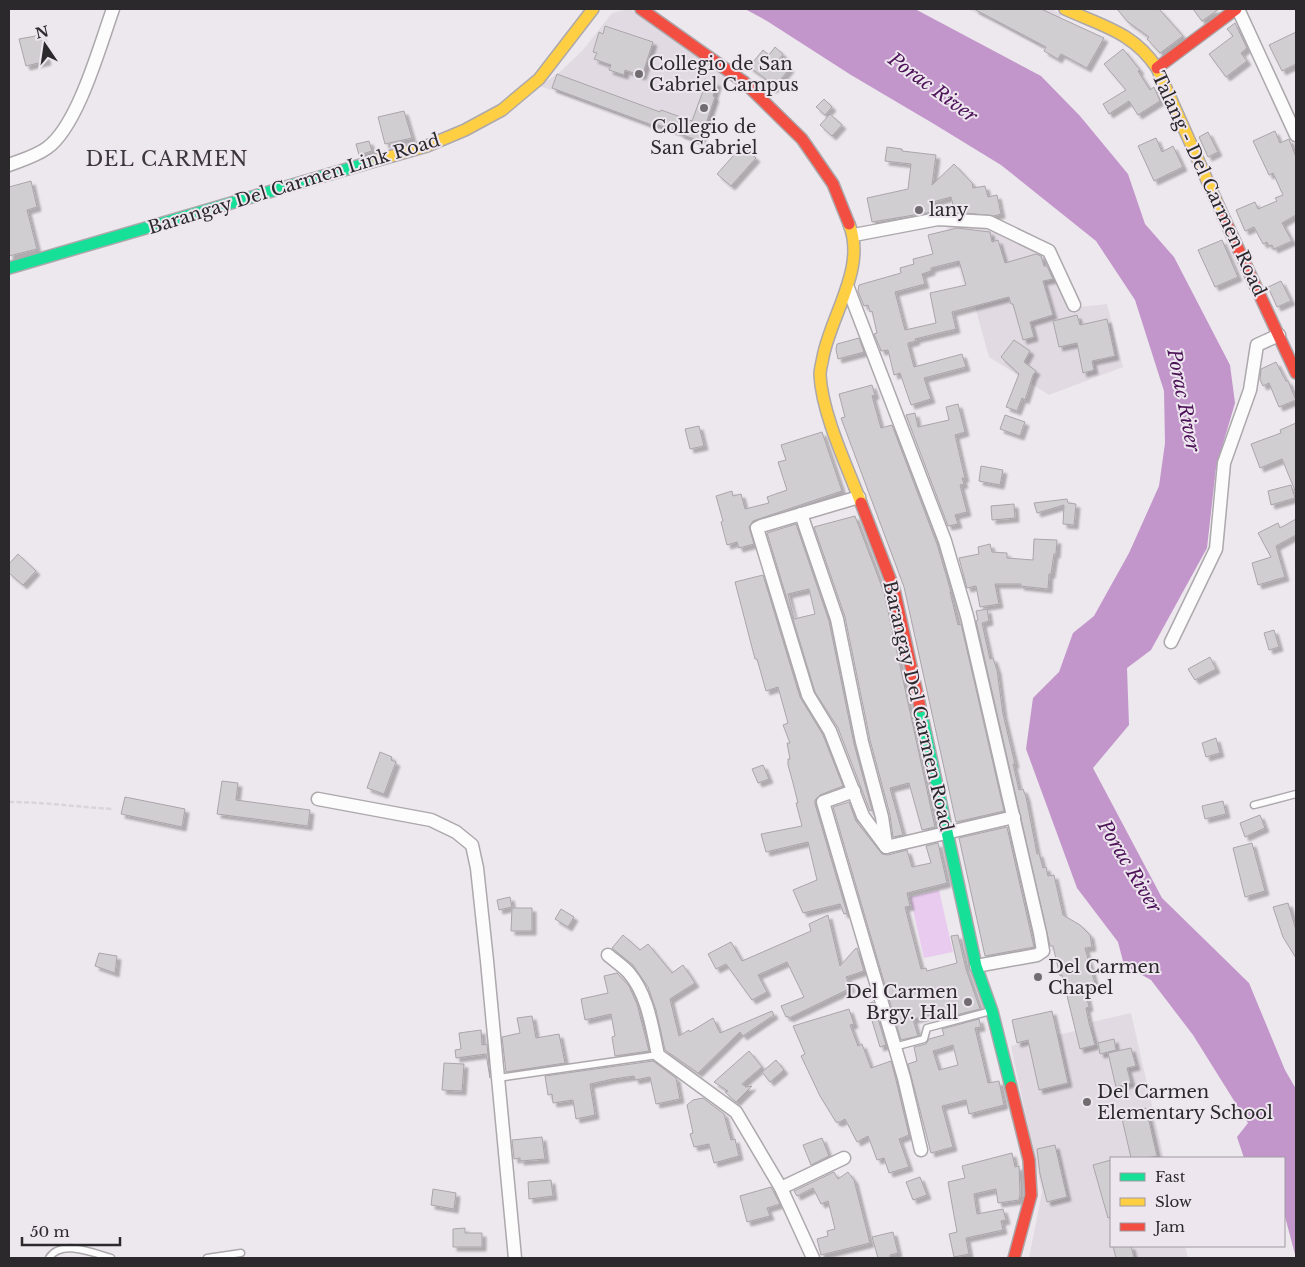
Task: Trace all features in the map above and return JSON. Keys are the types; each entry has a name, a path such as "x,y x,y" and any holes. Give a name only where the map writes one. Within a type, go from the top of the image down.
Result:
{"street":[{"path":"9,165 32,157 49,147 72,118 113,9"},
{"name":"Barangay Del Carmen Link Road","path":"9,268 427,146 465,130 502,110 539,79 593,9"},
{"name":"Barangay Del Carmen Road","path":"641,9 744,82 802,139 833,184 854,235 853,260 848,288 826,343 820,374 825,408 894,589 976,966 992,1011 1028,1160 1031,1194 1014,1258"},
{"name":"Talang - Del Carmen Road","path":"1065,9 1117,32 1136,44 1147,54 1157,68 1296,373"},
{"path":"1157,68 1237,9 1296,135"},
{"path":"854,235 938,220 989,222 1049,252 1074,305"},
{"path":"848,288 945,541 967,616 1040,932 1043,951 1037,955 976,966"},
{"path":"1171,642 1216,549 1224,462 1250,390 1257,345 1279,335"},
{"path":"859,496 757,528 808,695 830,730 863,816 886,847"},
{"path":"801,514 837,619 862,742 882,817 886,847"},
{"path":"854,791 823,802 904,1078 920,1150"},
{"path":"318,799 431,820 456,832 472,846 477,868 515,1258"},
{"path":"886,847 1014,817"},
{"path":"608,956 629,973 639,988 647,1008 658,1055 736,1112 781,1188 813,1258"},
{"path":"781,1188 844,1158"}],"lane":[{"path":"1254,805 1296,794"},
{"path":"894,1047 924,1039 927,1028 992,1011"},
{"path":"498,1078 658,1055"},
{"path":"49,1258 52,1254 65,1249 79,1249 111,1258"},
{"path":"207,1258 241,1253"}],"path":[{"path":"9,802 32,802 113,809"}],"shaded area":[{"name":"Collegio de San Gabriel Campus","path":"628,9 636,12 727,77 702,145 540,86 561,71 583,50 612,13"},
{"path":"967,9 1051,9 1062,14 1043,49 992,20"},
{"path":"990,223 1049,257 1071,308 1107,304 1123,367 1049,395 989,357 969,285 964,286 947,227"},
{"path":"939,890 953,952 924,958 910,897"},
{"name":"Del Carmen Elementary School","path":"1131,1013 1164,1157 1110,1157 1110,1247 1185,1247 1188,1258 1029,1258 1042,1192 1011,1046 1092,1027 1092,1022"}],"water":[{"name":"Porac River","path":"745,9 915,9 1041,76 1080,116 1128,174 1145,224 1174,257 1230,365 1235,403 1216,468 1207,548 1151,650 1127,668 1129,725 1093,768 1162,898 1249,983 1285,1070 1296,1089 1296,1258 1285,1217 1285,1157 1244,1157 1237,1137 1248,1123 1193,1035 1151,980 1124,965 1118,942 1077,888 1026,749 1033,698 1059,672 1073,633 1094,616 1129,553 1159,486 1165,443 1164,391 1135,300 1096,241 1001,165 851,75"}],"building":[{"path":"974,9 1041,9 1104,38 1087,68 1061,54 1058,59 1044,51 1046,47"},
{"path":"1117,9 1159,9 1183,36 1160,53 1147,39 1149,37 1128,22"},
{"path":"1193,9 1219,9 1202,21"},
{"path":"1235,23 1247,48 1241,53 1247,61 1226,77 1209,54 1233,36 1227,29"},
{"path":"605,26 653,42 642,76 625,70 624,75 609,70 611,65 594,59 597,53 593,52 599,32 603,34"},
{"path":"1296,32 1296,64 1282,71 1269,45"},
{"path":"41,35 47,61 26,66 19,39"},
{"path":"775,47 783,54 779,60 790,68 773,89 764,82 766,79 749,67 763,50 769,55"},
{"path":"1123,49 1140,70 1138,71 1150,90 1154,87 1160,101 1138,115 1129,101 1109,114 1103,104 1126,90 1104,64"},
{"path":"557,74 660,112 661,110 692,121 703,91 701,91 705,79 717,83 713,96 715,97 700,141 680,134 680,132 652,123 652,125 552,88"},
{"path":"824,99 832,107 825,115 816,107"},
{"path":"404,111 412,138 385,144 378,117"},
{"path":"830,114 842,125 832,136 820,125"},
{"path":"1275,131 1280,143 1289,139 1296,157 1296,215 1282,223 1292,241 1274,249 1267,242 1263,244 1254,227 1245,231 1236,210 1255,202 1258,209 1277,201 1275,198 1283,195 1273,173 1269,175 1253,141"},
{"path":"1208,132 1218,152 1208,157 1199,137"},
{"path":"1156,138 1162,152 1173,146 1183,167 1154,181 1138,146"},
{"path":"369,141 372,151 359,155 356,144"},
{"path":"742,146 756,158 731,186 717,174"},
{"path":"887,147 902,149 902,151 936,155 932,185 954,164 972,183 973,188 985,186 988,197 997,195 1001,214 994,216 955,212 951,197 929,203 932,212 872,222 867,198 908,189 911,164 885,161"},
{"path":"31,181 37,207 27,210 37,249 9,256 9,187"},
{"path":"957,228 990,232 992,242 998,240 1005,263 1036,254 1041,256 1044,266 1047,266 1053,279 1043,281 1053,315 1030,322 1034,337 1023,340 1013,304 1011,304 1009,297 952,312 956,329 915,339 916,341 908,343 908,345 914,367 962,354 966,367 924,378 931,399 911,405 900,373 894,375 888,350 881,351 874,334 877,333 872,311 870,312 868,305 864,306 858,291 859,285 901,273 900,268 914,264 913,259 933,254 928,235","holes":["959,261 966,285 930,293 936,323 905,330 895,292 925,284 922,274 931,271 931,268"]},
{"path":"1222,240 1238,277 1215,287 1198,250"},
{"path":"1281,281 1291,301 1277,307 1268,287"},
{"path":"1077,315 1080,325 1107,319 1115,356 1092,361 1094,370 1083,373 1077,343 1059,347 1053,321"},
{"path":"859,338 864,352 838,359 837,344"},
{"path":"1014,340 1030,351 1024,362 1036,371 1025,400 1022,398 1017,411 1006,407 1019,374 1001,357"},
{"path":"1276,362 1286,381 1288,381 1296,400 1279,407 1269,383 1263,386 1260,380 1261,369"},
{"path":"872,385 875,395 872,396 881,428 892,425 937,544 951,592 958,625 961,624 1004,811 956,822 904,587 841,418 845,417 839,394"},
{"path":"958,404 965,432 955,435 965,478 962,478 964,484 960,485 967,512 955,515 958,524 948,526 906,415 915,413 918,427 949,420 946,407"},
{"path":"1005,415 1025,422 1020,436 1000,429"},
{"path":"1296,423 1296,493 1282,459 1260,468 1251,444 1281,433 1280,430"},
{"path":"699,426 704,446 690,449 685,429"},
{"path":"822,432 842,491 753,521 749,527 754,544 739,548 737,542 727,545 716,496 732,491 733,496 741,494 745,509 769,503 767,497 787,490 778,462 786,460 781,445"},
{"path":"981,466 1003,470 1000,485 979,481"},
{"path":"1291,485 1295,498 1271,505 1268,491"},
{"path":"1067,499 1068,503 1076,504 1074,525 1063,524 1064,505 1037,513 1034,503"},
{"path":"1014,504 1015,518 992,520 991,506"},
{"path":"855,516 884,592 935,827 922,830 909,783 890,788 903,835 893,837 890,815 870,740 845,617 814,527"},
{"path":"1296,519 1296,535 1276,546 1285,577 1258,585 1252,563 1271,557 1258,533 1278,523 1280,528"},
{"path":"796,524 829,621 854,744 872,810 870,811 838,728 815,692 767,533","holes":["809,589 815,614 794,619 788,594"]},
{"path":"1034,539 1057,540 1056,554 1054,554 1051,574 1049,574 1048,589 1020,586 1021,584 995,584 999,604 980,607 976,586 967,588 959,558 979,554 978,547 990,544 992,552 1007,553 1007,558 1033,560"},
{"path":"18,554 36,571 23,585 9,573 9,564"},
{"path":"763,575 800,697 823,735 843,786 820,795 815,800 815,804 847,913 844,914 840,904 803,913 793,890 817,880 808,842 766,852 761,834 802,826 788,765 788,759 790,759 787,743 790,743 783,725 788,723 778,687 766,691 757,659 755,659 735,582"},
{"path":"987,609 989,621 982,623 990,659 993,658 997,670 1003,714 1015,764 1013,764 1019,790 1023,789 1026,797 1037,854 1039,853 1043,868 1046,867 1048,876 1054,875 1063,915 1080,925 1090,935 1092,947 1085,948 1096,987 1085,990 1089,1007 1086,1008 1095,1045 1080,1049 1062,975 1060,976 1053,946 1050,946 976,621 978,620 976,611"},
{"path":"1274,630 1279,647 1269,650 1264,633"},
{"path":"1210,657 1216,669 1195,680 1188,669"},
{"path":"1216,738 1220,753 1206,757 1202,743"},
{"path":"380,752 392,757 391,760 396,762 384,794 367,788"},
{"path":"763,765 769,779 758,783 752,769"},
{"path":"222,781 238,783 236,800 310,810 308,826 217,814"},
{"path":"125,797 185,809 182,827 121,814"},
{"path":"1223,801 1226,814 1205,819 1202,806"},
{"path":"849,802 856,821 882,854 888,855 907,850 912,867 931,863 926,846 938,843 947,883 907,893 910,906 905,907 921,969 926,968 927,971 957,963 951,936 958,935 966,969 980,1009 940,1019 938,1014 913,1019 918,1036 901,1040 833,807"},
{"path":"1260,815 1265,828 1245,837 1240,823"},
{"path":"1007,827 1034,947 985,956 959,838"},
{"path":"1252,843 1265,891 1245,897 1233,848"},
{"path":"510,897 512,907 499,910 497,900"},
{"path":"1288,903 1296,930 1296,958 1283,937 1273,907"},
{"path":"512,908 532,908 532,931 511,931"},
{"path":"561,909 574,917 568,927 555,919"},
{"path":"828,915 840,966 857,948 864,971 846,977 851,988 789,1018 788,1016 786,1017 781,1006 804,997 787,962 758,975 767,992 752,1000 726,964 716,969 708,954 731,942 742,961 811,931 809,924"},
{"path":"623,935 640,950 648,944 672,973 683,965 695,983 670,999 679,1036 689,1030 690,1032 713,1018 720,1033 772,1011 774,1015 743,1036 740,1032 698,1073 665,1050 656,1010 648,987 633,965 612,948"},
{"path":"99,953 117,956 115,973 95,966"},
{"path":"617,973 629,986 637,1004 649,1051 615,1056 612,1037 615,1036 611,1014 585,1020 581,999 608,993 604,976"},
{"path":"873,1002 886,1045 880,1047 867,1004"},
{"path":"849,1009 854,1024 850,1025 858,1046 862,1044 871,1068 891,1061 909,1135 899,1139 909,1167 889,1173 884,1158 877,1160 868,1136 857,1142 845,1119 836,1122 820,1096 801,1056 805,1054 793,1026"},
{"path":"1052,1011 1068,1083 1039,1090 1028,1040 1017,1043 1012,1020"},
{"path":"532,1016 536,1038 559,1034 565,1063 506,1072 502,1037 520,1033 517,1018"},
{"path":"979,1019 981,1027 975,1028 988,1083 999,1081 1004,1105 969,1114 966,1100 942,1106 953,1147 931,1153 908,1064 917,1061 914,1047 926,1044 929,1039 944,1035 942,1029","holes":["953,1045 958,1065 939,1070 933,1051"]},
{"path":"481,1030 482,1045 487,1044 490,1078 486,1054 456,1058 455,1050 461,1049 459,1033"},
{"path":"1114,1039 1116,1050 1100,1054 1098,1043"},
{"path":"1131,1048 1136,1066 1127,1068 1131,1083 1116,1087 1108,1053"},
{"path":"749,1051 762,1067 742,1084 746,1087 752,1086 736,1102 725,1092 728,1091 714,1082"},
{"path":"776,1060 784,1070 770,1082 762,1072"},
{"path":"653,1061 676,1078 680,1099 656,1104 650,1077 635,1080 634,1076 613,1079 590,1084 595,1115 576,1119 573,1100 553,1103 552,1094 548,1095 545,1076"},
{"path":"444,1063 464,1064 462,1091 442,1090"},
{"path":"703,1098 724,1114 731,1140 735,1139 739,1156 714,1163 709,1144 694,1147 690,1134 693,1133 687,1105 693,1100"},
{"path":"1146,1108 1157,1156 1131,1157 1121,1114"},
{"path":"542,1137 545,1159 520,1161 520,1158 514,1159 512,1140"},
{"path":"822,1138 829,1156 811,1165 803,1145"},
{"path":"1055,1145 1067,1197 1047,1202 1040,1174 1037,1149"},
{"path":"1012,1153 1015,1167 1019,1166 1019,1200 998,1203 996,1189 974,1194 977,1214 1003,1209 1006,1220 1001,1221 1003,1230 966,1238 969,1254 954,1257 949,1234 957,1232 948,1182 965,1178 962,1166"},
{"path":"1110,1160 1110,1217 1108,1218 1093,1165"},
{"path":"834,1172 838,1179 848,1172 854,1180 870,1243 821,1255 817,1239 828,1236 827,1231 835,1229 828,1201 821,1204 813,1188 797,1196 794,1191"},
{"path":"920,1177 927,1195 913,1200 906,1182"},
{"path":"551,1180 553,1196 529,1199 528,1182"},
{"path":"771,1187 780,1204 767,1208 770,1216 747,1222 740,1196"},
{"path":"433,1189 456,1193 454,1209 431,1205"},
{"path":"465,1228 465,1233 482,1233 482,1247 453,1247 453,1229"},
{"path":"893,1232 898,1253 890,1255 890,1258 878,1258 872,1237"},
{"path":"1113,1247 1131,1247 1134,1258 1116,1258"}],"traffic: fast":[{"path":"9,268 378,160"},
{"path":"920,707 976,966 992,1011 1011,1087"}],"traffic: slow":[{"path":"378,160 427,146 465,130 502,110 539,79 593,9"},
{"path":"1065,9 1116,31 1138,46 1148,56 1157,68 1223,216"},
{"path":"849,224 853,240 854,257 851,274 827,341 820,375 830,423 861,503"}],"traffic: jam":[{"path":"641,9 744,82 802,139 833,184 849,224"},
{"path":"1157,68 1236,9"},
{"path":"1223,216 1296,373"},
{"path":"861,503 894,589 920,707"},
{"path":"1011,1087 1029,1160 1031,1195 1014,1258"}],"place":[{"name":"Collegio de San Gabriel Campus","path":"639,74"},
{"name":"Collegio de San Gabriel","path":"704,108"},
{"name":"lany","path":"919,210"},
{"name":"Del Carmen Chapel","path":"1038,977"},
{"name":"Del Carmen Brgy. Hall","path":"968,1002"},
{"name":"Del Carmen Elementary School","path":"1087,1102"}],"district":[{"name":"DEL CARMEN","path":"167,159"}]}
